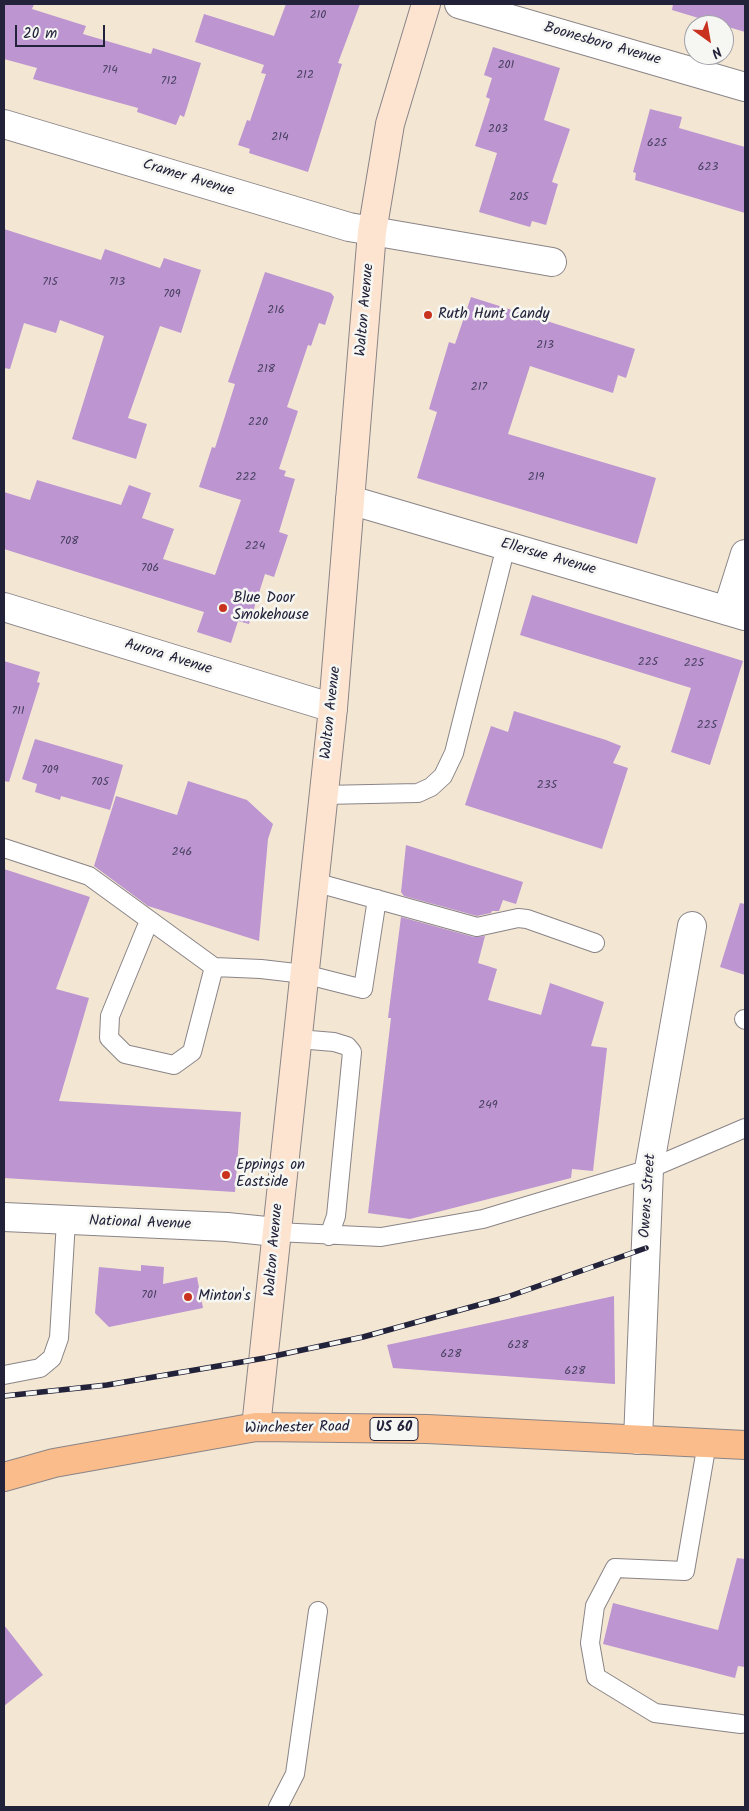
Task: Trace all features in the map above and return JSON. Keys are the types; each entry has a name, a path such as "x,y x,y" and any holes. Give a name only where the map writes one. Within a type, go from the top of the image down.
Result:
{"main road":[{"name":"Winchester Road","path":"4,1477 54,1462 256,1427 427,1430 745,1446"}],"street":[{"name":"Walton Avenue","path":"256,1427 265,1358 276,1232 333,708 372,232 390,124 426,4"},
{"name":"Boonesboro Avenue","path":"459,4 745,87"},
{"name":"Cramer Avenue","path":"4,124 372,232 552,262"},
{"name":"Ellersue Avenue","path":"350,500 736,613"},
{"path":"736,613 745,554"},
{"name":"Aurora Avenue","path":"4,607 333,708"},
{"name":"Owens Street","path":"638,1440 649,1169 692,926"},
{"name":"National Avenue","path":"4,1217 227,1227 276,1232"}],"lane":[{"path":"323,795 418,793 430,787 443,776 454,753 506,546"},
{"path":"4,848 90,876 214,967 261,969 304,974 363,989 377,899"},
{"path":"314,882 476,927 518,918 595,944"},
{"path":"149,921 110,1016 109,1038 126,1054 174,1065 192,1052 214,967"},
{"path":"298,1039 334,1042 347,1046 352,1052 336,1216 329,1236"},
{"path":"276,1232 381,1237 474,1220 649,1169 745,1128"},
{"path":"4,1375 40,1368 52,1358 59,1338 66,1220"},
{"path":"707,1443 685,1571 615,1568 595,1606 590,1643 596,1677 655,1713 741,1724"},
{"path":"278,1807 295,1774 318,1610"}],"building":[{"path":"4,4 34,4 32,9 86,26 83,34 151,54 153,48 201,63 184,117 180,115 176,125 137,112 138,108 33,79 37,68 4,59"},
{"path":"286,4 360,4 338,63 342,64 308,172 249,153 250,149 238,145 247,120 250,121 266,74 261,73 264,65 195,42 204,14 274,36"},
{"path":"673,4 745,4 745,32 734,29 734,15 689,15 672,10"},
{"path":"493,47 560,68 544,120 570,129 552,182 558,184 546,225 532,221 530,227 479,212 497,153 475,146 490,99 486,97 492,78 484,75"},
{"path":"650,109 682,117 679,128 745,147 745,213 635,180 636,173 633,172"},
{"path":"4,229 101,260 105,249 160,268 164,258 201,270 181,333 160,326 128,418 147,424 136,459 72,439 104,336 60,320 56,333 24,323 10,369 4,368"},
{"path":"265,272 331,293 334,297 325,325 319,323 311,346 308,345 287,407 298,411 279,469 286,471 284,476 295,479 279,532 288,535 274,577 265,574 249,624 238,621 231,643 197,632 204,612 4,549 4,492 30,500 37,480 121,505 129,485 151,493 142,518 174,529 163,559 215,575 241,500 199,487 212,447 215,448 235,384 228,382"},
{"path":"471,297 635,349 626,378 618,375 613,393 530,366 508,434 656,478 637,544 417,478 437,412 429,409 449,342 455,344"},
{"path":"532,595 743,661 710,765 671,752 691,688 520,635"},
{"path":"4,661 40,672 37,682 40,683 9,782 4,781"},
{"path":"514,711 621,746 613,763 628,768 602,849 465,805 491,726 508,732"},
{"path":"35,739 123,765 110,810 61,796 60,800 35,792 37,784 22,779"},
{"path":"188,781 247,800 273,824 268,839 259,941 148,906 94,866 116,796 177,815"},
{"path":"406,845 523,882 516,904 503,900 499,911 492,911 491,913 477,916 404,896 401,892"},
{"path":"4,869 90,897 56,989 89,998 59,1101 241,1112 235,1192 4,1178"},
{"path":"740,903 745,904 745,975 720,967"},
{"path":"401,917 474,937 485,936 478,963 497,969 488,1000 541,1015 550,983 604,1002 591,1046 607,1048 593,1171 572,1169 571,1178 410,1219 368,1213 391,1018 388,1018"},
{"path":"141,1265 164,1267 163,1284 197,1277 203,1308 109,1327 95,1313 99,1267 141,1271"},
{"path":"614,1296 615,1384 393,1368 387,1345"},
{"path":"737,1558 745,1559 745,1667 738,1666 735,1678 603,1644 613,1603 718,1630"},
{"path":"4,1625 43,1675 4,1706"}],"railway":[{"path":"4,1396 107,1385 265,1358 363,1337 507,1297 646,1248"}],"place":[{"name":"Ruth Hunt Candy","path":"428,315"},
{"name":"Blue Door Smokehouse","path":"223,608"},
{"name":"Eppings on Eastside","path":"226,1175"},
{"name":"Minton's","path":"188,1297"}]}
